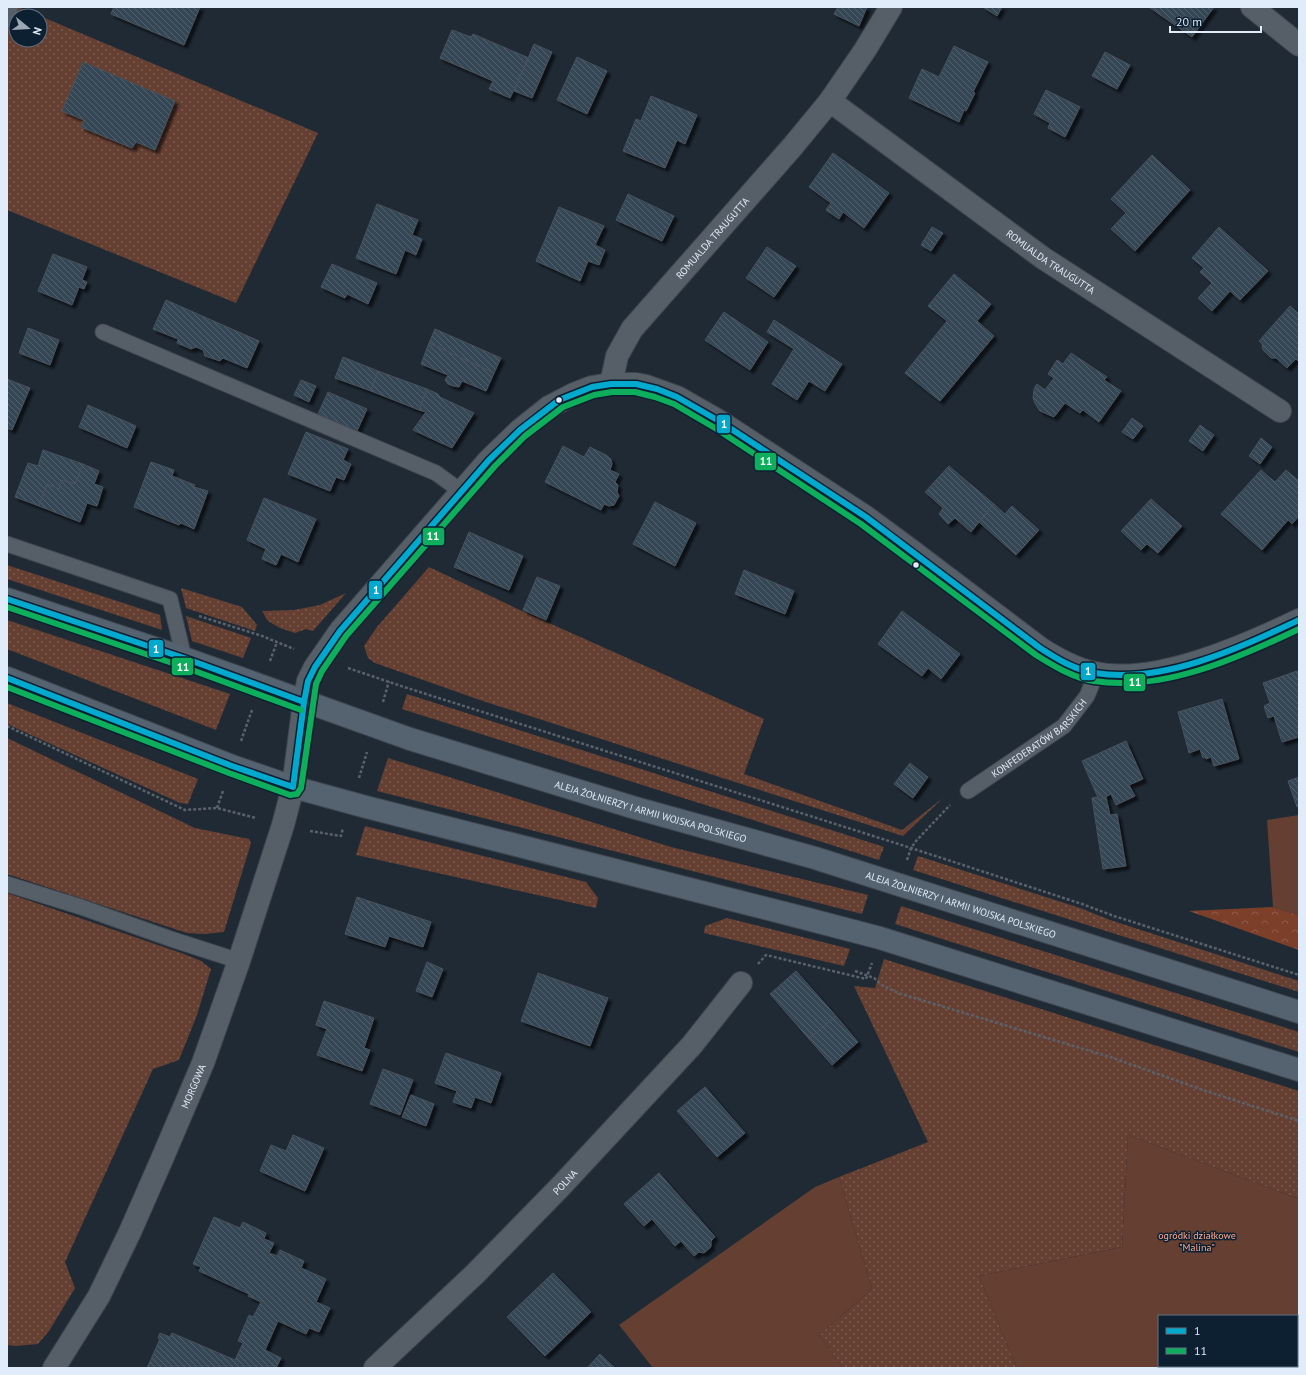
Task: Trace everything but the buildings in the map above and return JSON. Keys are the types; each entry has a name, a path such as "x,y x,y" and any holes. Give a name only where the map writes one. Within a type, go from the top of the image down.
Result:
{"main road":[{"name":"ALEJA ŻOŁNIERZY I ARMII WOJSKA POLSKIEGO","path":"7,599 184,658 375,727 632,807 815,858 1299,1012"},
{"path":"7,678 232,766 292,786 351,803 873,936 1299,1070"}],"street":[{"name":"ROMUALDA TRAUGUTTA","path":"611,384 617,356 632,329 793,146 830,101 865,50 891,7"},
{"path":"1252,7 1299,45"},
{"name":"ROMUALDA TRAUGUTTA","path":"830,101 1043,258 1280,411"},
{"path":"292,786 308,681 340,631 489,460 520,430 549,407 559,400 592,387 611,384 636,384 657,389 677,397 718,421 866,517 912,550 1040,648 1073,666 1096,674 1129,677 1169,669 1234,649 1299,620"},
{"name":"MORGOWA","path":"54,1368 99,1296 130,1232 203,1063 239,961 283,825 292,786"},
{"name":"POLNA","path":"375,1368 475,1274 561,1186 692,1045 741,982"}],"lane":[{"path":"102,332 436,474 462,492"},
{"path":"7,544 170,599 184,658"},
{"name":"KONFEDERATÓW BARSKICH","path":"968,791 1064,726 1087,696 1096,674"},
{"path":"7,884 82,906 170,939 239,961"}],"path":[{"path":"170,599 188,612 277,642 217,808"},
{"path":"309,831 341,836 389,681 412,690 910,848 1082,904 1114,916 1299,975"},
{"path":"7,726 185,810 217,808 260,819"},
{"path":"855,971 874,978 882,985 898,993 1110,1057 1299,1121"}],"green space":[{"path":"7,7 20,8 8,8 8,48 48,48 48,19 318,133 236,303 7,210"},
{"path":"7,565 160,615 162,630 7,579"},
{"path":"429,567 522,611 764,719 744,774 902,830 943,798 903,836 480,700 375,663 368,658 364,646 377,627"},
{"path":"181,588 242,607 257,625 255,631 186,608"},
{"path":"346,593 313,631 306,629 295,633 280,628 268,621 262,611 294,610 320,605"},
{"path":"186,616 251,638 243,658 192,641"},
{"path":"7,620 230,694 216,730 7,649"},
{"path":"407,694 884,847 879,860 402,709"},
{"path":"7,703 198,779 188,804 180,803 7,724"},
{"path":"7,738 195,828 249,839 251,843 224,932 204,934 187,933 7,874"},
{"path":"388,758 671,847 868,895 862,914 377,791"},
{"path":"1299,815 1299,915 1273,907 1267,820"},
{"path":"365,826 586,882 598,898 596,908 356,855"},
{"path":"918,856 1299,981 1299,992 913,870"},
{"path":"7,893 184,954 201,961 211,969 197,1015 179,1060 153,1069 65,1262 75,1288 49,1331 38,1344 15,1346 7,1345"},
{"path":"901,906 1299,1032 1299,1052 895,924"},
{"path":"1273,907 1299,915 1299,950 1189,911"},
{"path":"727,918 850,949 844,966 704,933 705,926"},
{"path":"884,959 1299,1091 1299,1199 1128,1135 1122,1247 979,1276 1017,1368 843,1368 819,1335 872,1289 839,1177 928,1142 854,986 875,988"},
{"name":"ogródki działkowe \"Malina\"","path":"1128,1135 1299,1199 1299,1368 1017,1368 979,1276 1122,1247"},
{"path":"839,1177 872,1289 819,1335 843,1368 653,1368 619,1325 815,1187"}],"transit line":[{"name":"1","path":"293,787 308,681 315,667 340,631 489,460 520,430 559,400 592,387 611,384 636,384 657,389 677,397 719,421 866,517 1040,648 1073,667 1088,672 1121,675 1148,673 1174,668 1226,652 1252,642 1299,620"},
{"name":"11","path":"7,687 229,773 290,795 297,794 301,788 316,684 322,671 346,636 495,466 525,436 563,407 594,395 612,392 635,392 655,397 674,404 715,428 861,524 1036,655 1064,671 1079,677 1094,681 1120,683 1147,682 1173,677 1226,661 1299,629"},
{"name":"1","path":"7,599 184,658 304,702"},
{"name":"11","path":"7,607 181,666 301,710"},
{"name":"1","path":"7,678 232,766 293,787"}]}
